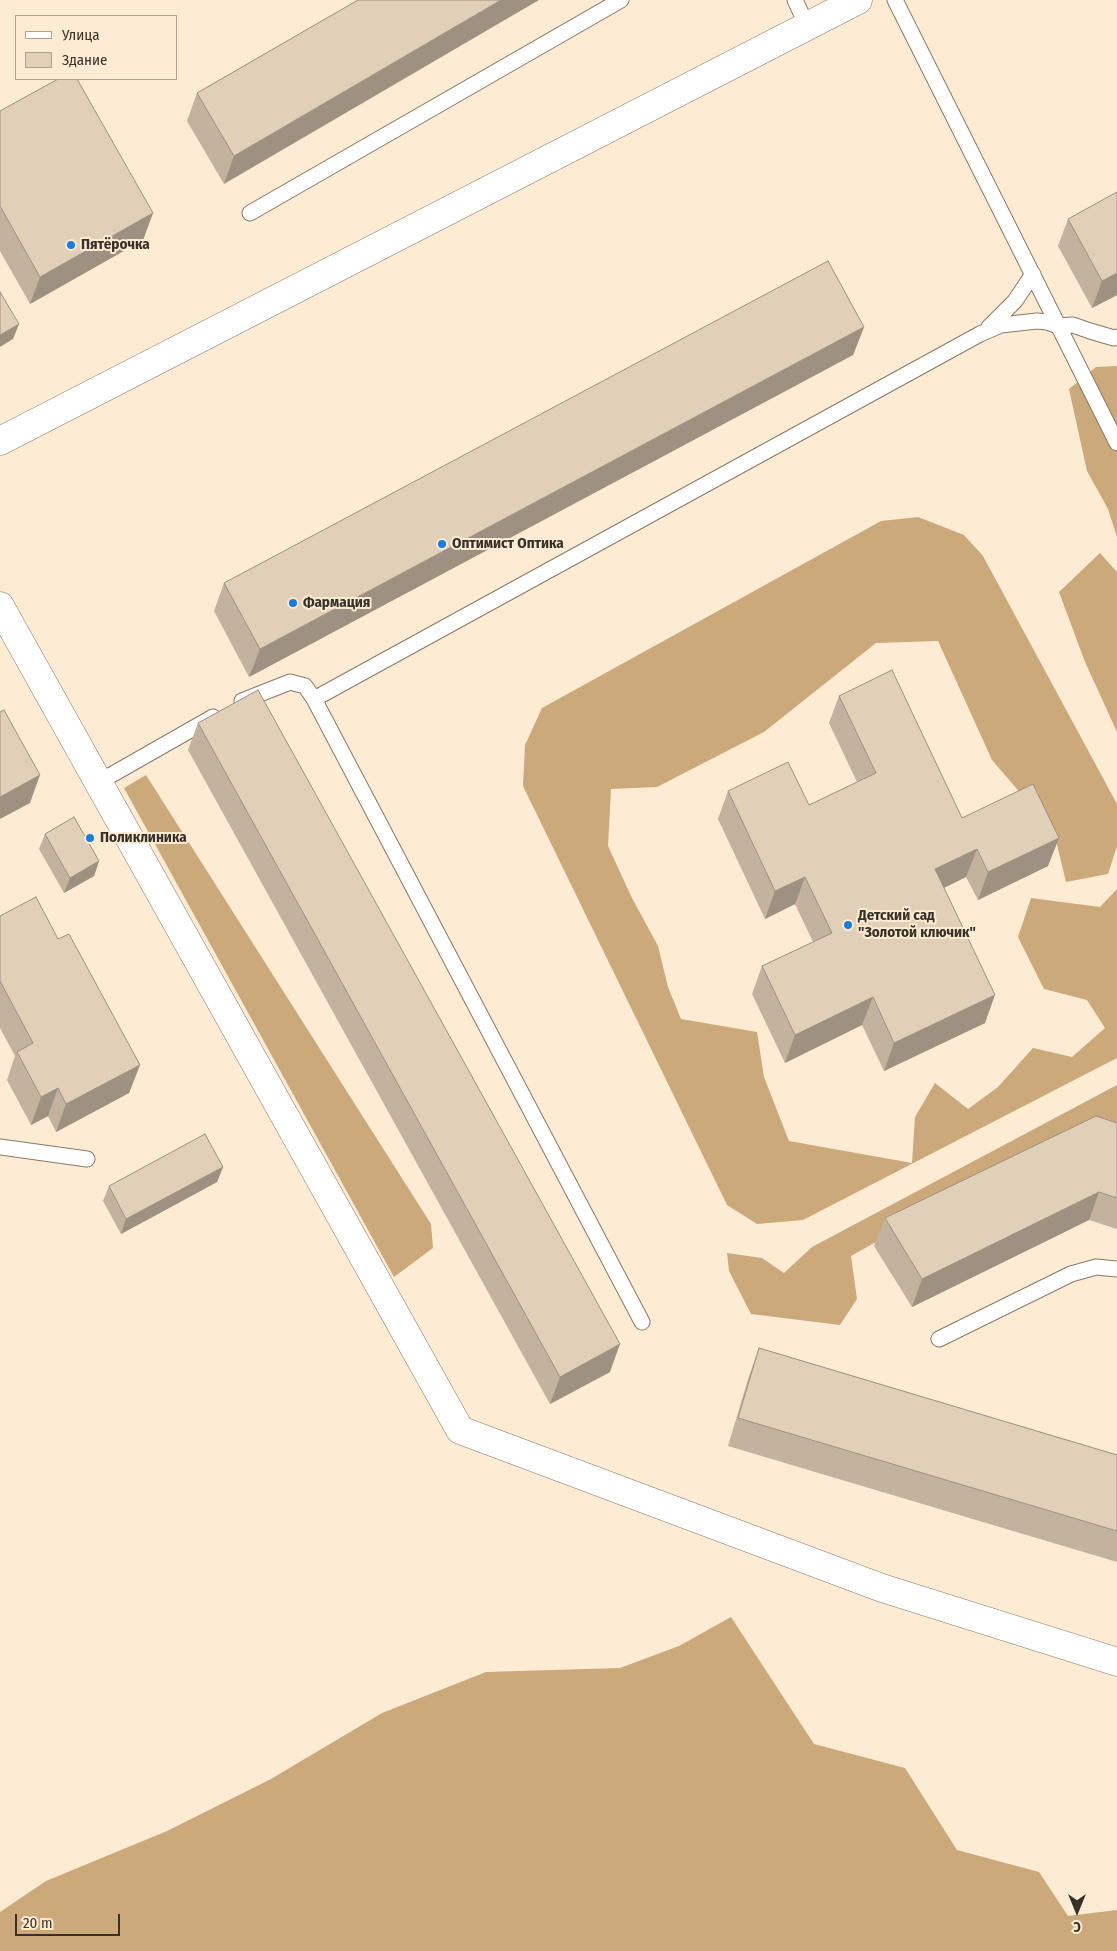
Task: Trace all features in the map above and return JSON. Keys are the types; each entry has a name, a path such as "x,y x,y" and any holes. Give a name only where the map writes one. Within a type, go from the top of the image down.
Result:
{"street":[{"path":"4,438 858,0"},
{"path":"0,606 6,622 99,782 460,1430 882,1588 1117,1662"}],"lane":[{"path":"250,213 622,0"},
{"path":"795,0 807,26"},
{"path":"896,0 1117,443"},
{"path":"980,334 1015,301 1032,274"},
{"path":"314,699 980,334 1001,325 1025,321 1047,322 1058,326 1073,325 1114,338 1117,337"},
{"path":"99,782 242,701 290,682 305,686 314,699 642,1322"},
{"path":"0,1147 87,1159"},
{"path":"939,1339 1070,1274 1096,1267 1117,1269"}],"shaded area":[{"path":"1117,366 1117,537 1108,509 1087,471 1069,389 1096,367"},
{"path":"918,517 964,535 983,556 1117,804 1117,846 1108,874 1066,882 1054,832 992,760 938,641 876,643 764,732 657,787 611,789 608,846 632,898 658,946 668,987 681,1019 757,1032 764,1077 789,1141 912,1163 915,1117 935,1083 968,1109 998,1087 1033,1048 1072,1057 1105,1028 1087,1000 1044,989 1018,937 1031,898 1100,907 1117,889 1117,1058 803,1220 757,1224 727,1205 523,786 525,745 542,708 881,521"},
{"path":"1100,553 1117,572 1117,732 1085,662 1059,592"},
{"path":"146,775 431,1224 433,1248 394,1277 124,788"},
{"path":"1117,1085 1117,1130 1081,1127 851,1256 857,1299 840,1325 751,1314 729,1271 727,1253 762,1258 784,1273 812,1247"},
{"path":"731,1617 814,1744 905,1768 957,1850 1039,1872 1068,1916 1117,1910 1117,1951 0,1951 0,1912 46,1881 167,1831 271,1779 382,1713 486,1672 620,1668 679,1646"}],"building":[{"path":"358,0 501,0 234,156 197,93"},
{"path":"56,80 78,80 153,213 40,277 0,206 0,111"},
{"path":"1117,192 1117,273 1102,281 1068,219"},
{"path":"828,261 864,327 260,649 224,583"},
{"path":"0,292 19,324 0,335"},
{"path":"892,670 962,818 1033,784 1059,838 988,872 977,849 935,869 995,995 894,1043 873,997 795,1035 762,966 832,933 805,877 775,891 728,791 788,762 809,805 876,773 839,696"},
{"path":"258,690 620,1344 560,1377 198,723"},
{"path":"4,710 40,775 0,797 0,712"},
{"path":"74,817 99,861 70,878 45,834"},
{"path":"36,897 58,939 69,934 140,1065 66,1104 58,1088 41,1097 17,1052 33,1043 0,981 0,916"},
{"path":"1096,1116 1117,1123 1117,1198 1099,1192 922,1279 885,1218"},
{"path":"205,1134 223,1167 126,1219 109,1186"},
{"path":"759,1348 1117,1455 1117,1531 738,1418"}],"place":[{"name":"Пятёрочка","path":"71,245"},
{"name":"Оптимист Оптика","path":"442,544"},
{"name":"Фармация","path":"293,603"},
{"name":"Поликлиника","path":"90,838"},
{"name":"Детский сад \"Золотой ключик\"","path":"848,925"}]}
